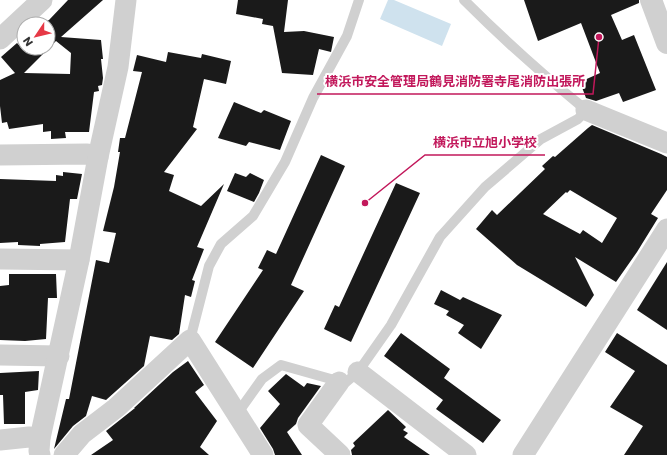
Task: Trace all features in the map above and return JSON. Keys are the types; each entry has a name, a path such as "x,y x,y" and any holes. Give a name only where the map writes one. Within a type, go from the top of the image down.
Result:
{"street":[{"path":"0,39 42,0"},
{"path":"40,447 79,260 98,157 118,67 126,0"},
{"path":"651,0 667,43"},
{"path":"586,110 667,143"},
{"path":"0,154 87,154 98,157"},
{"path":"523,455 667,229"},
{"path":"0,259 79,260"},
{"path":"64,455 82,434 116,408 190,340 263,455"},
{"path":"0,355 59,356"},
{"path":"358,372 466,455"},
{"path":"339,382 308,425 340,455"},
{"path":"0,440 29,437 40,447"}],"lane":[{"path":"190,340 209,266 221,244 253,216 285,162 313,98 347,36 359,0"},
{"path":"237,414 262,379 281,365 345,383 358,372 391,325 440,237 485,187 541,139 578,119 586,110 544,76 487,24 464,0"}],"water":[{"path":"388,0 394,0 451,24 442,46 380,19"}],"building":[{"path":"68,0 103,0 61,37 101,40 103,78 102,85 98,86 99,91 94,92 89,132 65,132 66,138 51,139 51,131 43,132 43,124 9,129 7,122 2,123 0,106 0,80 15,73 1,57 16,44 16,56 41,56 24,73 70,74 71,53 56,41 56,16 53,16"},
{"path":"238,0 288,0 284,32 304,31 334,37 331,52 319,49 313,75 282,73 273,26 262,24 263,19 236,14"},
{"path":"524,0 639,0 639,3 611,15 622,40 634,35 656,90 623,102 619,93 596,101 586,98 580,82 600,73 581,23 538,41"},
{"path":"168,52 201,58 202,54 231,61 226,84 204,79 193,127 197,129 164,172 174,175 169,191 201,206 224,184 197,247 204,249 192,280 195,281 191,297 185,295 179,334 172,340 150,336 144,366 106,400 92,396 86,416 73,426 54,449 66,399 69,399 96,260 109,263 116,233 103,231 114,187 120,152 118,152 120,138 125,138 142,72 133,71 137,55 166,62"},
{"path":"234,102 261,113 264,110 291,121 280,150 249,142 246,146 218,138"},
{"path":"592,125 667,157 667,190 651,214 658,218 616,282 575,257 594,295 586,307 517,265 476,229 492,210 497,215 545,169 542,166 553,156 555,157","holes":["570,190 617,218 602,243 583,230 580,234 543,214"]},
{"path":"321,155 345,166 291,285 304,291 253,368 215,342 263,270 258,268 267,250 276,254"},
{"path":"63,172 82,174 77,199 70,199 65,242 40,244 40,246 18,245 18,242 0,243 0,179 56,181 56,175 63,176"},
{"path":"235,173 246,177 250,173 264,180 254,202 227,191"},
{"path":"396,183 420,193 351,342 324,329 335,305 339,307"},
{"path":"667,262 667,330 637,310"},
{"path":"9,274 56,274 57,298 48,298 46,339 25,341 0,340 0,286 9,285"},
{"path":"441,290 460,300 463,297 502,315 481,349 458,333 464,325 446,315 449,311 434,304"},
{"path":"401,333 450,369 444,378 501,420 483,443 436,409 443,400 384,356"},
{"path":"617,333 667,365 667,455 624,455 643,426 610,407 635,371 605,352"},
{"path":"188,361 204,385 195,392 217,421 200,447 209,455 91,455 113,440 106,431 135,408 173,372"},
{"path":"39,371 38,390 25,392 25,424 4,424 3,395 0,395 0,373"},
{"path":"286,374 304,387 307,383 321,386 298,418 296,424 287,432 302,455 275,455 260,428 280,404 268,391"},
{"path":"388,410 406,427 403,430 408,433 404,437 430,455 352,455 351,450 355,446 353,443"}],"place":[{"name":"横浜市安全管理局鶴見消防署寺尾消防出張所","path":"599,37"},
{"name":"横浜市立旭小学校","path":"365,203"}]}
